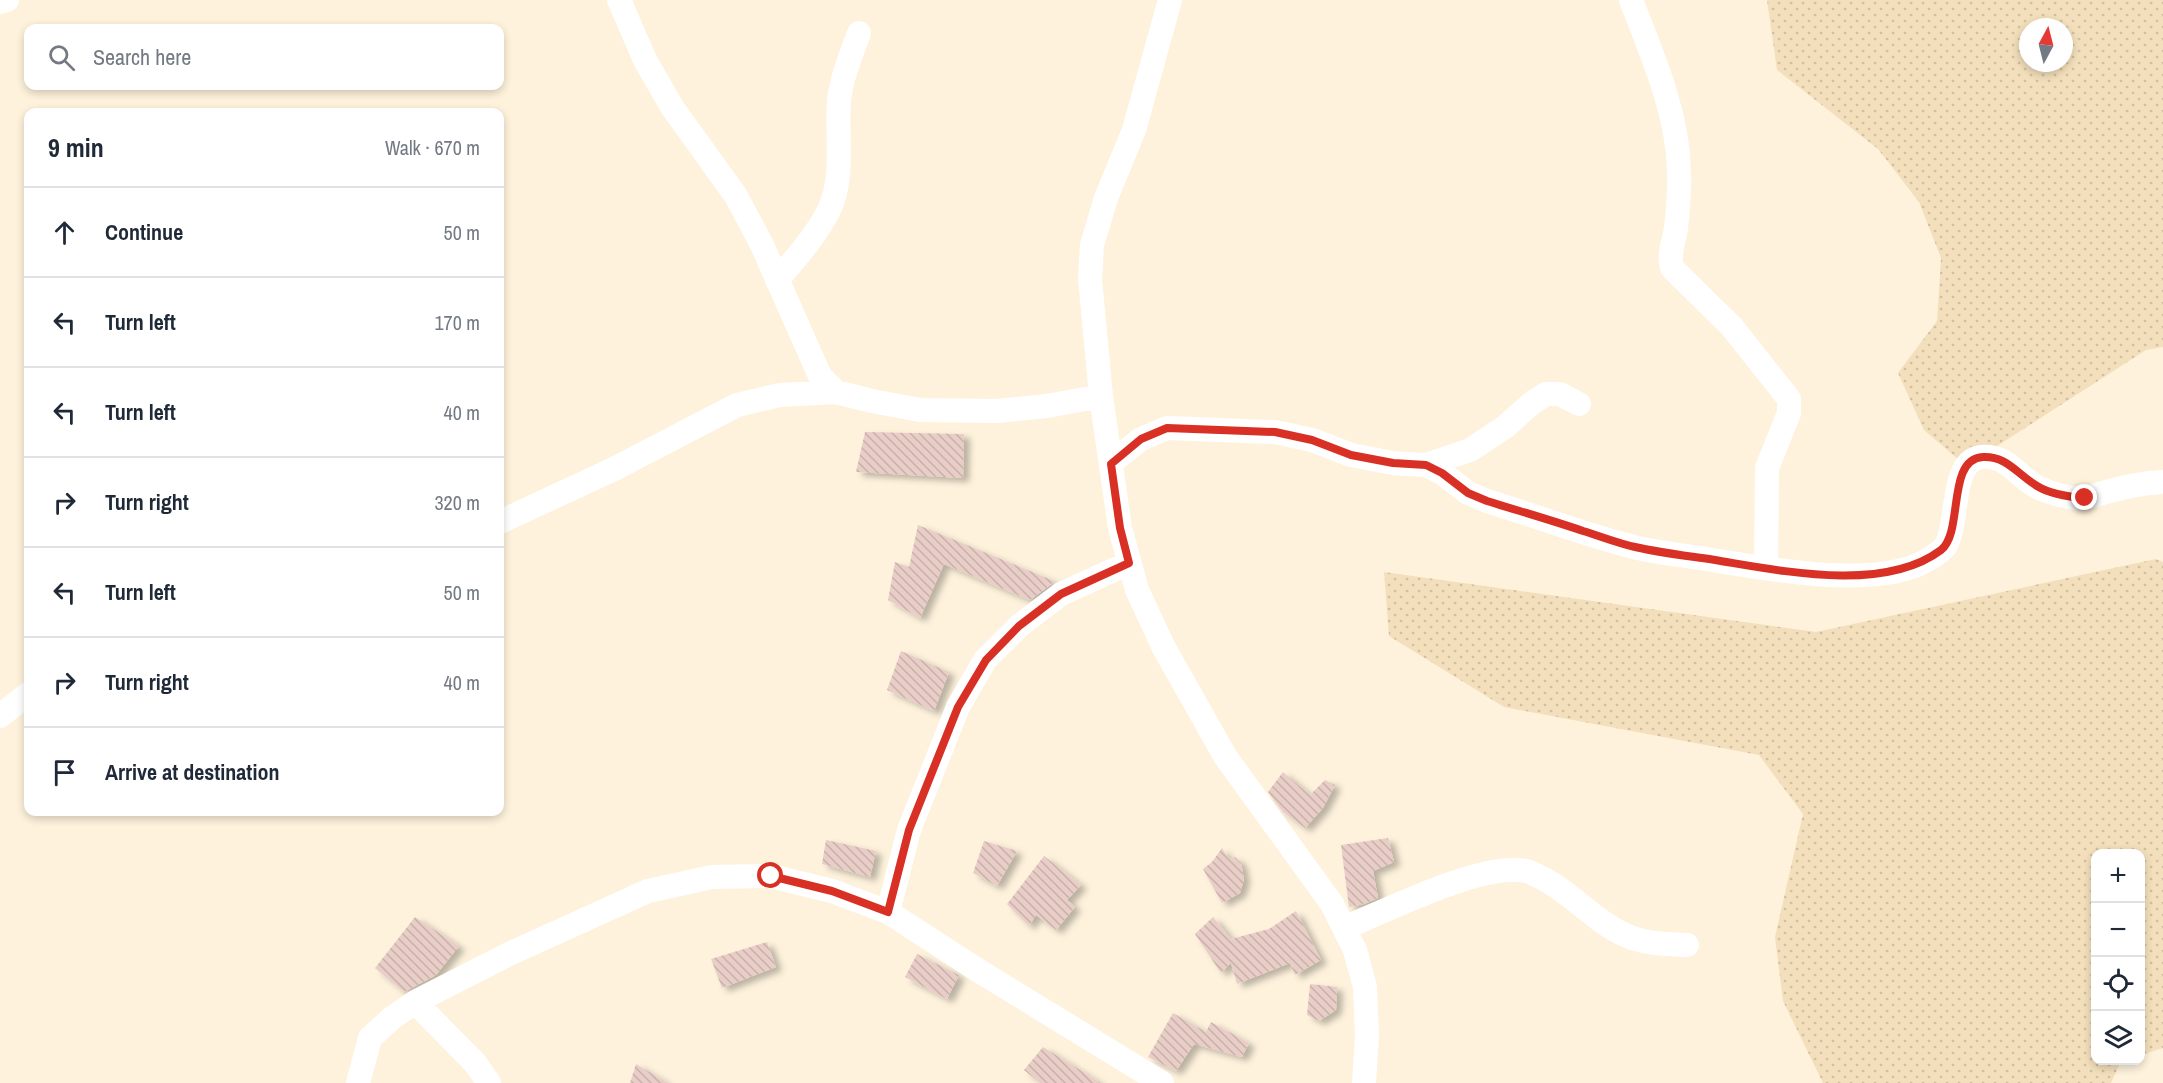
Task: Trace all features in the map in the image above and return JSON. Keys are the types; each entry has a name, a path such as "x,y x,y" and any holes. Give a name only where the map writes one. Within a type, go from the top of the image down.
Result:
{"street":[{"path":"0,2 7,0"},
{"path":"619,0 645,60 672,107 736,196 762,245 820,376 836,392"},
{"path":"1170,0 1134,130 1106,198 1092,245 1090,279 1101,396 1120,528 1137,590 1164,648 1225,756 1332,904 1355,950 1365,987 1367,1036 1364,1083"},
{"path":"1631,0 1659,75 1676,133 1679,173 1676,229 1669,258 1672,268 1732,327 1789,399 1790,413 1767,468 1766,568"},
{"path":"777,280 811,240 830,208 837,178 840,99 846,67 859,33"},
{"path":"504,520 614,469 737,405 780,395 836,392 920,410 985,411 1047,406 1101,396"},
{"path":"1111,464 1141,439 1167,428 1196,428 1275,432 1312,440 1351,455 1393,463 1426,465 1470,450 1505,427 1533,402 1546,394 1560,394 1579,404"},
{"path":"1426,465 1442,473 1468,493 1487,501 1635,547 1794,572 1863,576 1896,571 1927,560 1946,546 1953,525 1959,482 1966,466 1980,457 1999,458 2040,488 2072,497 2085,498 2138,484 2163,482"},
{"path":"888,912 909,830 958,707 986,660 1019,626 1061,594 1129,563"},
{"path":"0,716 24,697"},
{"path":"1344,928 1450,884 1498,870 1527,871 1559,887 1623,935 1643,942 1687,945"},
{"path":"358,1083 370,1038 392,1018 415,1002 511,953 648,891 712,877 771,876 832,891 888,912 1162,1083"},
{"path":"415,1002 475,1063 489,1083"}],"shaded area":[{"path":"1767,0 2163,0 2163,347 2146,350 1966,466 1924,430 1898,373 1937,321 1941,258 1919,202 1878,149 1777,70"},
{"path":"2156,559 2163,562 2163,1048 2145,1054 2145,849 2091,849 2091,1065 2119,1065 2111,1083 1823,1083 1783,1001 1775,937 1803,814 1759,755 1504,707 1389,636 1384,572 1816,632"}],"building":[{"path":"865,432 964,434 963,478 856,472"},
{"path":"918,525 1054,582 1030,600 944,564 920,618 888,600 895,562 909,567"},
{"path":"901,651 949,672 934,711 887,690"},
{"path":"1283,772 1310,795 1325,780 1335,785 1323,808 1305,828 1283,812 1268,792"},
{"path":"1388,838 1394,862 1373,871 1378,898 1349,907 1341,845"},
{"path":"826,840 876,851 870,877 822,864"},
{"path":"984,841 1017,851 997,886 973,873"},
{"path":"1222,848 1229,859 1235,857 1241,863 1244,879 1240,893 1222,903 1203,869 1212,862"},
{"path":"1044,856 1081,885 1067,900 1075,907 1056,930 1036,915 1029,926 1007,904"},
{"path":"1296,911 1321,960 1295,975 1290,963 1237,984 1231,963 1221,973 1195,934 1213,917 1231,939 1269,929"},
{"path":"415,917 459,946 436,975 404,992 375,968"},
{"path":"767,942 776,967 722,988 711,959"},
{"path":"917,954 959,975 947,999 905,977"},
{"path":"1310,984 1337,987 1336,1010 1319,1021 1307,1015"},
{"path":"1173,1013 1206,1032 1211,1022 1249,1043 1242,1057 1194,1044 1176,1071 1148,1057"},
{"path":"1043,1047 1101,1083 1040,1083 1024,1070"},
{"path":"636,1064 668,1083 630,1083"}],"route":[{"path":"771,876 832,891 888,912 909,830 958,707 986,660 1019,626 1061,594 1129,563 1120,528 1111,464 1141,439 1167,428 1275,432 1312,440 1351,455 1393,463 1426,465 1442,473 1468,493 1487,501 1635,547 1794,572 1863,576 1896,571 1927,560 1946,546 1953,525 1959,482 1966,466 1980,457 1999,458 2040,488 2072,497 2085,498"}]}
